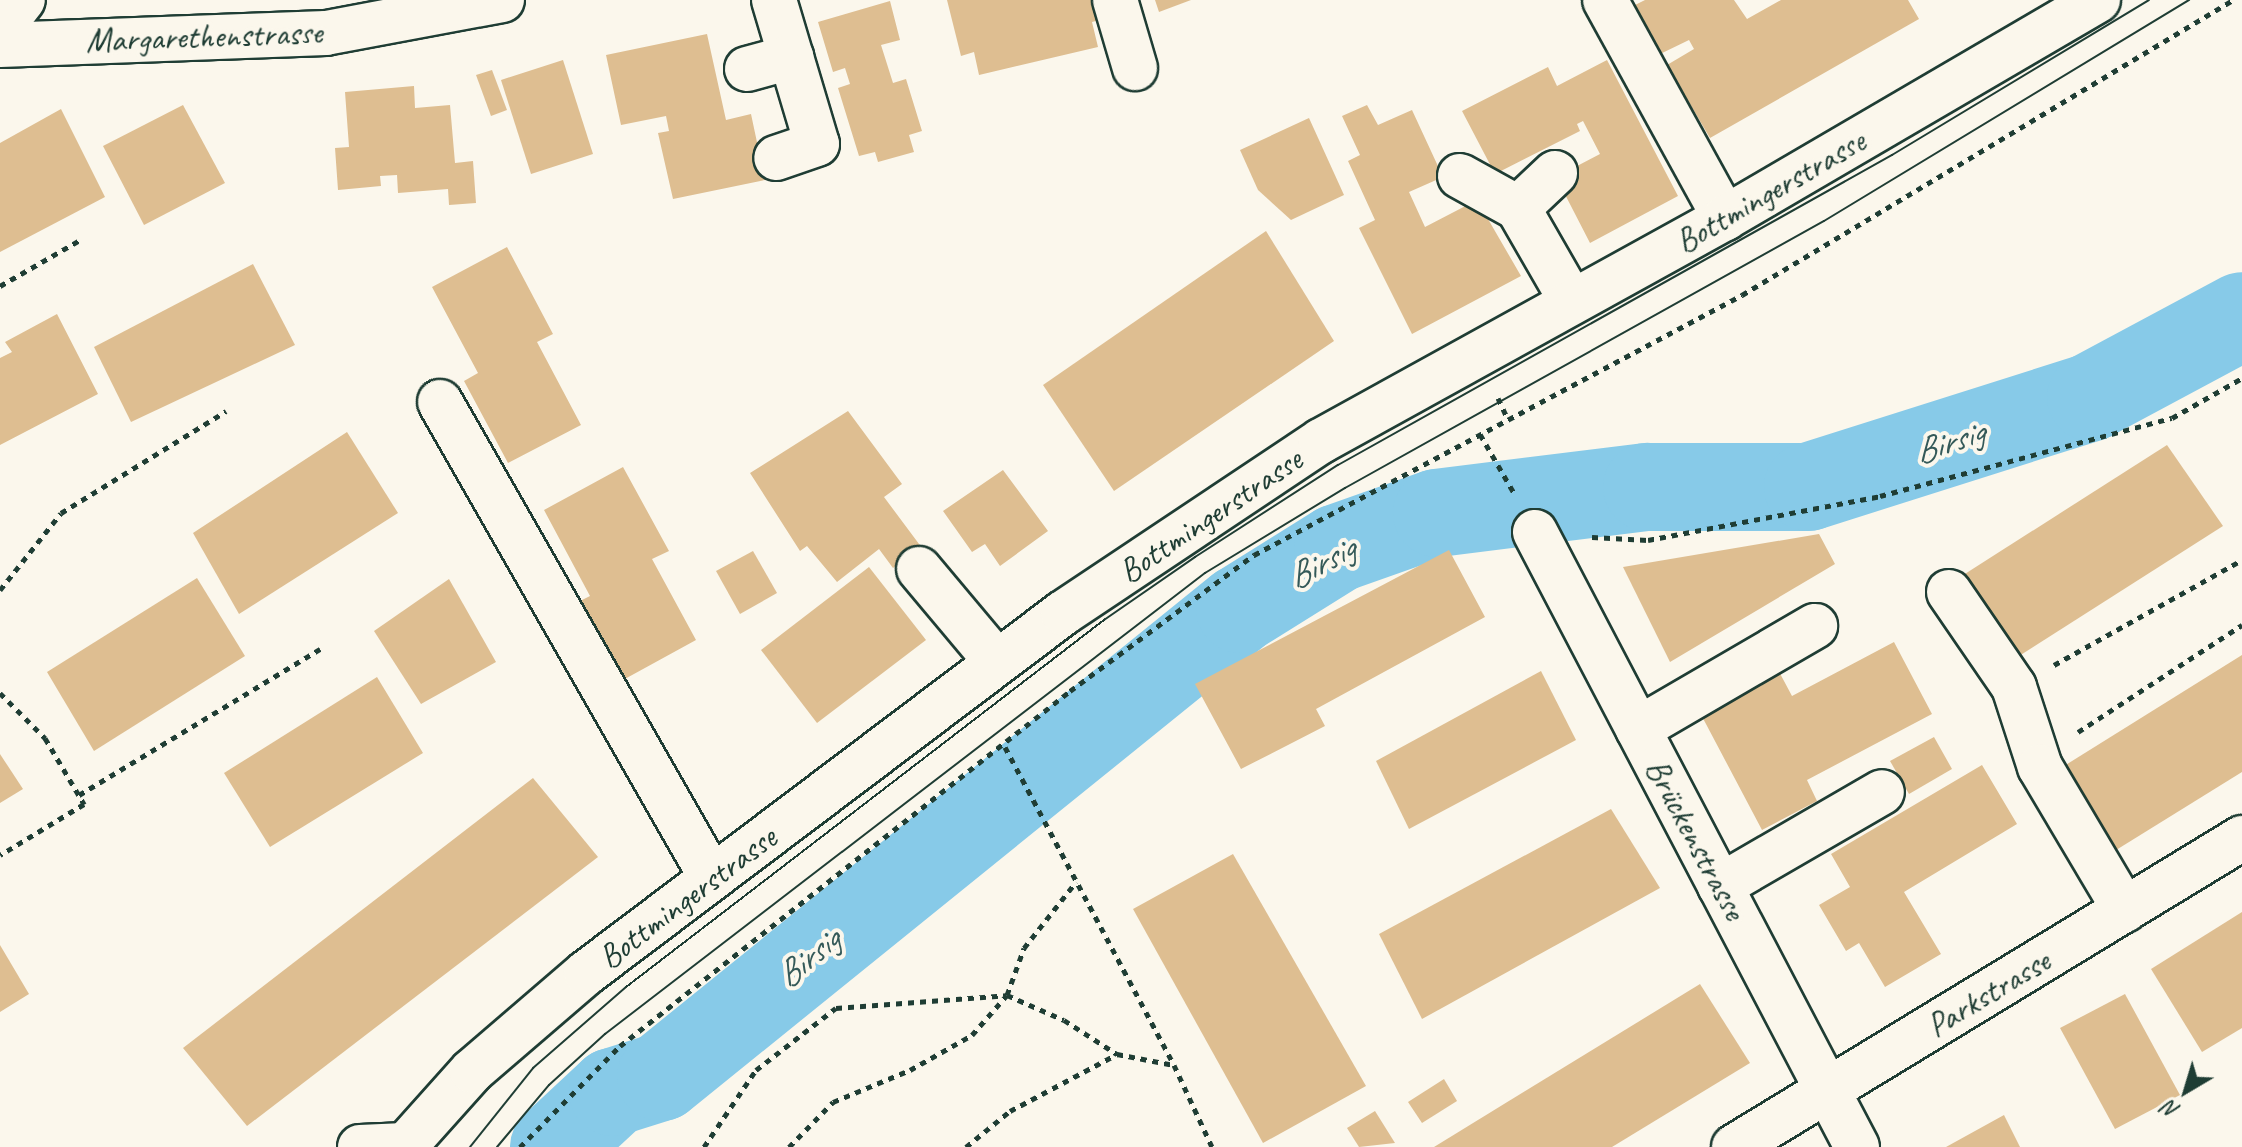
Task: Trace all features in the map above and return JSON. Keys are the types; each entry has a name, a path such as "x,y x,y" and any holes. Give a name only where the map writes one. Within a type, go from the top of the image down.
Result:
{"street":[{"path":"0,29 23,0"},
{"name":"Margarethenstrasse","path":"0,45 326,33 502,0"},
{"path":"774,0 817,144 776,158"},
{"path":"1115,0 1135,68"},
{"path":"1605,0 1725,218"},
{"name":"Bottmingerstrasse","path":"404,1146 472,1071 523,1024 712,878 997,662 1321,441 1725,218 2098,0"},
{"path":"747,69 791,57"},
{"path":"1518,208 1555,173"},
{"path":"1460,176 1518,208 1572,302"},
{"path":"440,402 712,878"},
{"name":"Brückenstrasse","path":"1526,515 1857,1147"},
{"path":"919,569 997,662"},
{"path":"1949,592 2014,687 2037,759 2125,910"},
{"path":"1638,729 1815,626"},
{"path":"1720,886 1882,792"},
{"name":"Parkstrasse","path":"1734,1147 2242,838"},
{"path":"360,1147 404,1146"}],"path":[{"path":"520,1147 620,1046 1005,747 1070,691 1254,555 1742,295 2233,0"},
{"path":"0,286 80,240"},
{"path":"1480,434 1526,515 1648,540 1880,496 2172,418 2242,378"},
{"path":"0,590 61,513 226,411"},
{"path":"2014,687 2242,560"},
{"path":"2037,759 2242,625"},
{"path":"79,795 320,649"},
{"path":"0,693 45,738 84,804 0,855"},
{"path":"1005,747 1174,1065 1212,1147"},
{"path":"789,1147 833,1102 910,1070 972,1035 1007,995 1024,948 1076,882"},
{"path":"704,1147 756,1070 836,1008 1007,995 1064,1020 1117,1054 1174,1065"},
{"path":"966,1147 1010,1111 1117,1054"}],"building":[{"path":"947,0 1102,0 1107,18 1092,22 1098,47 979,75 974,52 961,56"},
{"path":"1155,0 1191,0 1159,12"},
{"path":"1645,0 1734,0 1747,19 1781,0 1908,0 1919,19 1710,138 1667,65 1694,49 1689,40 1656,56 1631,7"},
{"path":"890,1 900,40 881,45 893,83 906,79 922,131 909,135 914,152 878,162 875,152 859,156 838,88 850,84 845,68 833,72 818,22"},
{"path":"707,34 726,120 751,114 765,180 673,199 658,133 669,131 666,116 621,125 606,55"},
{"path":"563,60 593,154 531,174 501,80"},
{"path":"1607,60 1678,196 1590,243 1556,177 1600,154 1583,121 1577,124 1580,131 1495,174 1462,111 1548,67 1557,86"},
{"path":"492,70 507,110 491,116 476,75"},
{"path":"414,86 415,108 450,105 455,163 473,161 476,203 449,205 448,189 398,193 397,175 380,176 381,186 338,190 335,148 349,147 345,92"},
{"path":"183,105 225,183 144,225 103,146"},
{"path":"1367,105 1378,125 1412,110 1443,177 1409,192 1425,227 1477,200 1521,276 1412,334 1359,228 1375,220 1348,161 1360,155 1342,116"},
{"path":"61,109 105,197 0,252 0,143"},
{"path":"1309,118 1344,195 1291,220 1258,190 1240,150"},
{"path":"1266,231 1334,341 1114,491 1043,385"},
{"path":"507,247 553,334 537,342 581,425 508,463 464,381 478,373 432,287"},
{"path":"253,264 295,345 131,422 94,347"},
{"path":"57,314 98,394 0,445 0,358 12,352 5,342"},
{"path":"848,411 902,484 884,497 922,548 893,568 879,549 837,582 807,546 800,551 750,473"},
{"path":"347,432 398,513 239,614 193,533"},
{"path":"2167,445 2223,526 2008,663 1957,579"},
{"path":"623,467 669,551 652,559 696,640 623,680 580,601 590,596 544,510"},
{"path":"1003,470 1048,531 1000,566 985,544 972,552 943,511"},
{"path":"1819,534 1835,564 1670,662 1623,567"},
{"path":"1449,550 1485,617 1316,709 1325,726 1241,769 1195,684"},
{"path":"753,551 777,593 740,614 716,571"},
{"path":"869,567 926,640 817,723 761,650"},
{"path":"197,578 245,656 94,751 47,672"},
{"path":"449,579 496,662 421,704 374,631"},
{"path":"1894,642 1932,714 1807,780 1817,801 1762,830 1697,707 1776,666 1792,696"},
{"path":"2242,655 2242,772 2100,860 2048,776"},
{"path":"1541,671 1576,740 1409,829 1376,761"},
{"path":"377,677 423,753 270,847 224,773"},
{"path":"1934,737 1952,769 1909,794 1890,761"},
{"path":"0,754 23,789 0,803"},
{"path":"1982,765 2017,824 1904,892 1941,954 1885,987 1859,943 1846,951 1819,905 1850,887 1831,854"},
{"path":"533,778 598,857 247,1126 183,1048"},
{"path":"1611,809 1660,888 1422,1019 1379,934"},
{"path":"1233,854 1366,1086 1263,1143 1133,909"},
{"path":"2242,912 2242,1028 2202,1052 2151,969"},
{"path":"0,945 29,994 0,1012"},
{"path":"1700,984 1750,1063 1612,1147 1434,1147"},
{"path":"2125,994 2180,1095 2115,1129 2060,1028"},
{"path":"1444,1079 1457,1101 1422,1123 1408,1102"},
{"path":"1375,1111 1395,1143 1359,1147 1347,1128"},
{"path":"2004,1115 2020,1147 1946,1147"}],"waterway":[{"name":"Birsig","path":"554,1147 613,1092 661,1077 1240,609 1338,548 1437,513 1647,487 1808,487 2091,397 2242,316"}],"tram line":[{"path":"470,1147 533,1068 626,987 1104,620 1195,557 1338,465 1892,155 2149,0"},
{"path":"497,1147 549,1085 605,1034 1205,573 1345,488 1824,221 2189,0"}]}
